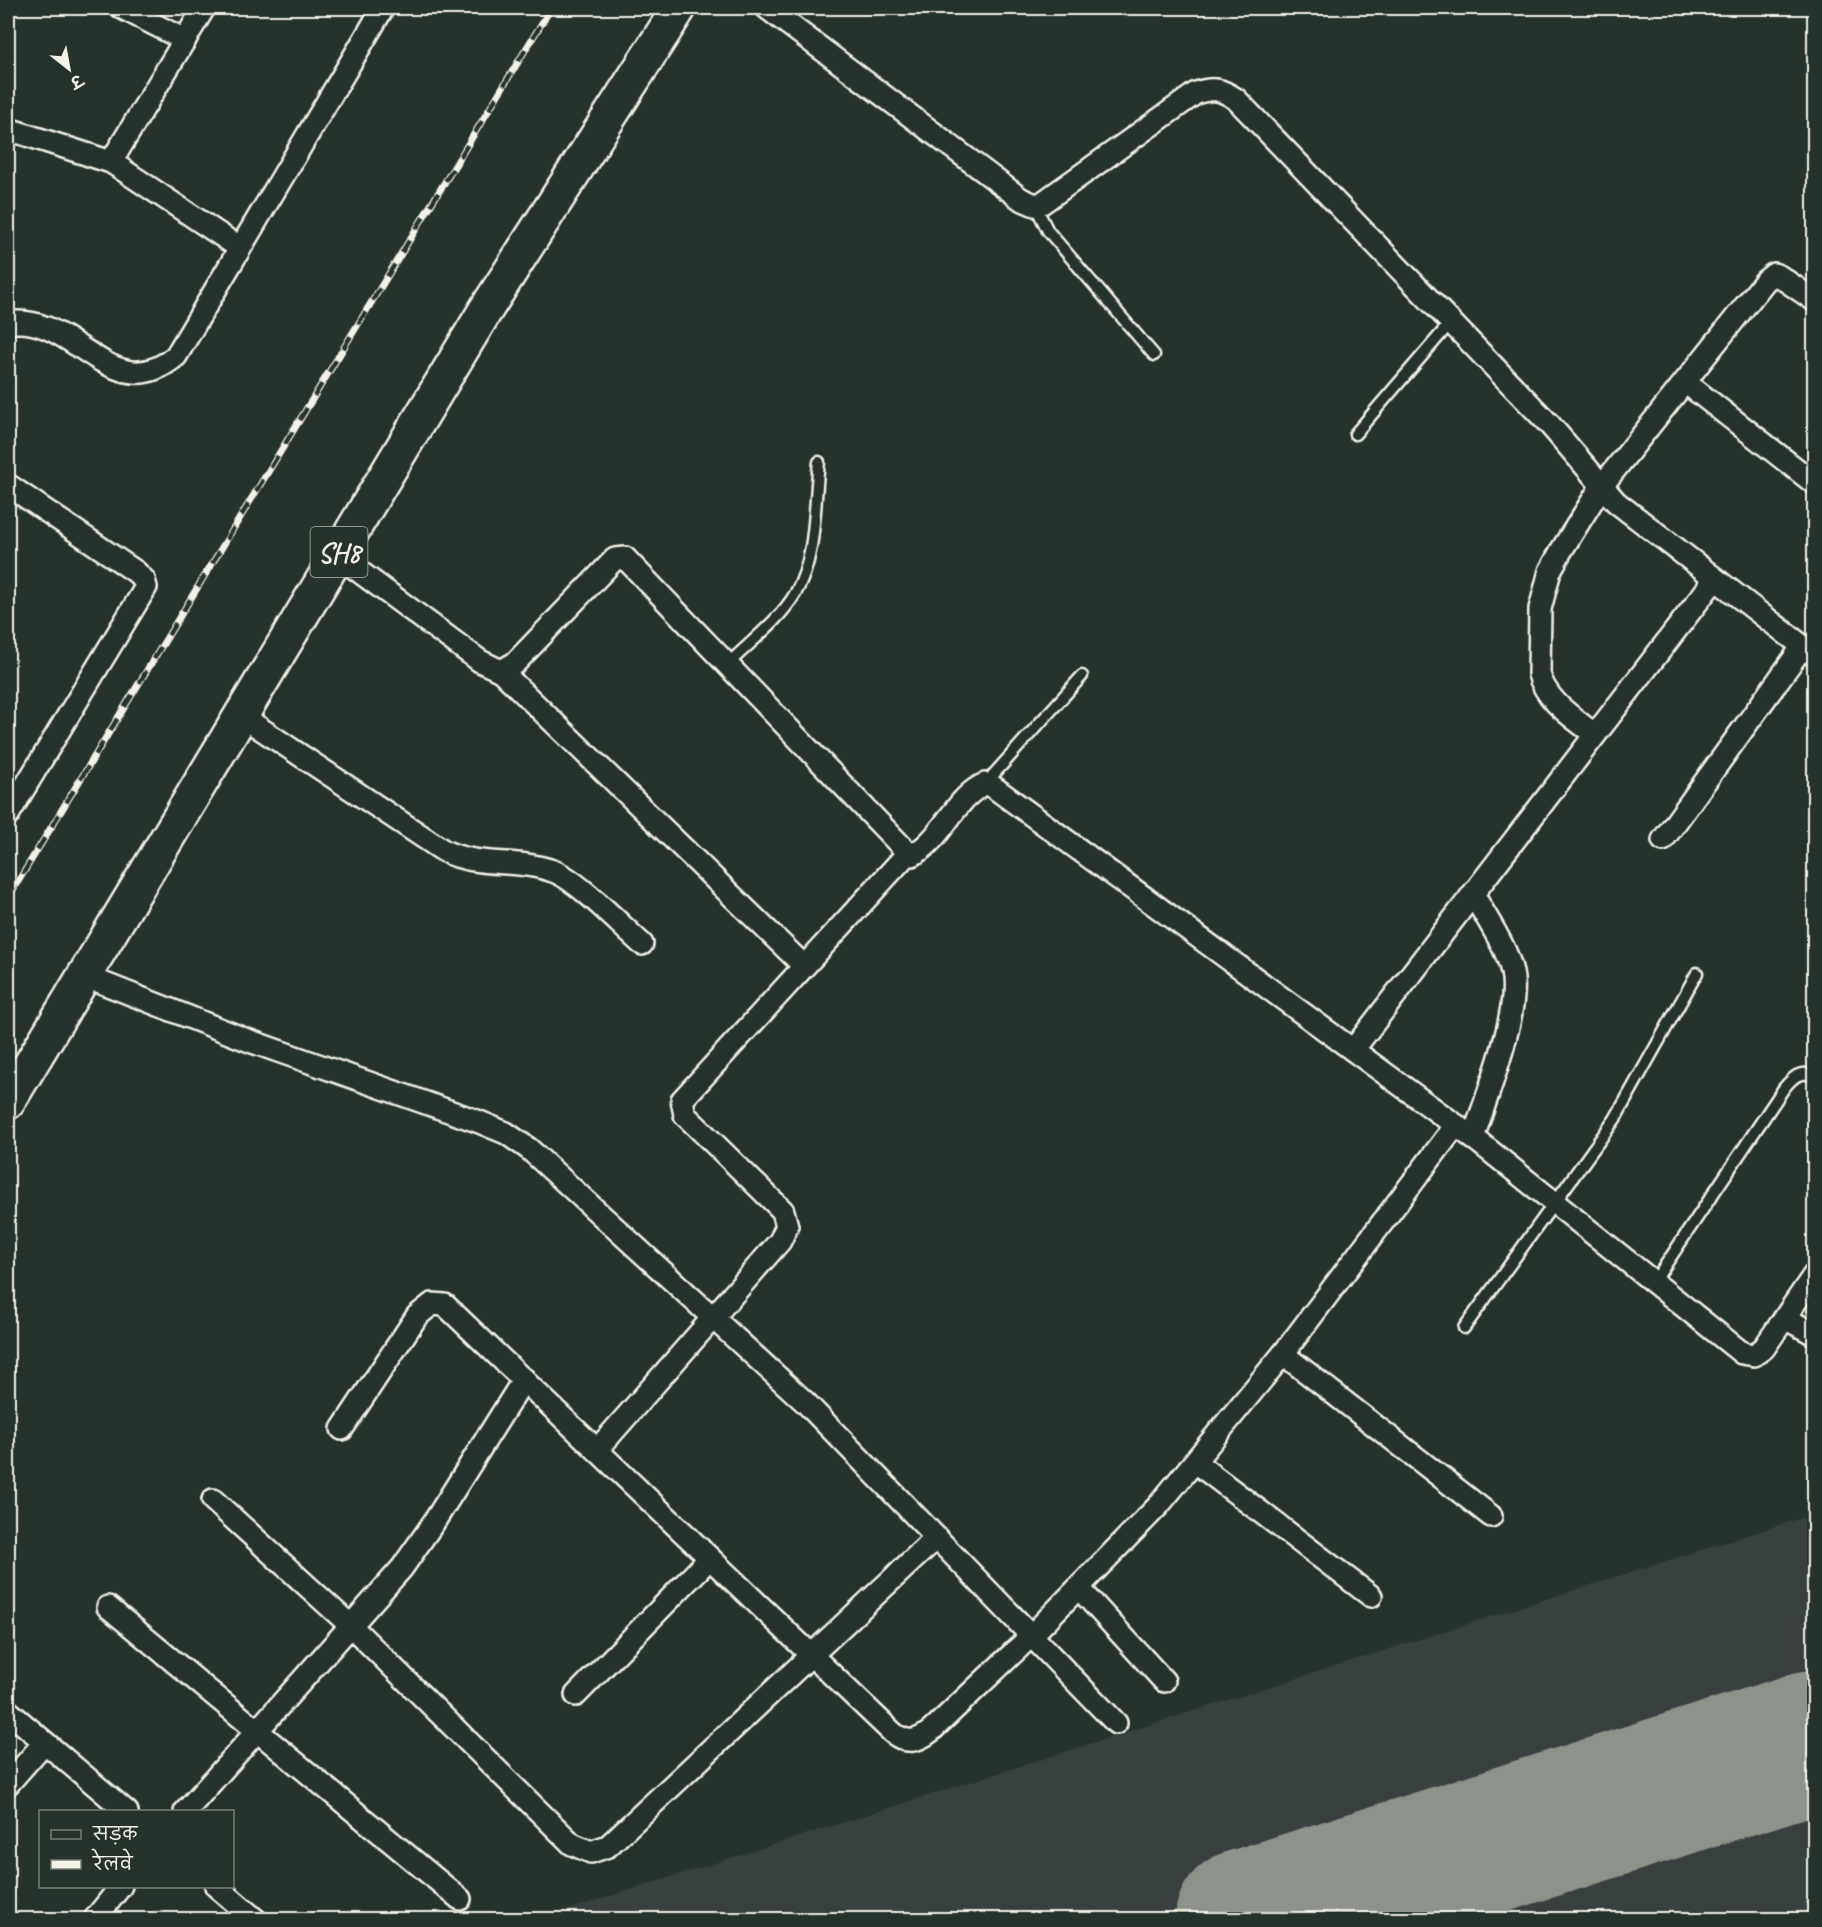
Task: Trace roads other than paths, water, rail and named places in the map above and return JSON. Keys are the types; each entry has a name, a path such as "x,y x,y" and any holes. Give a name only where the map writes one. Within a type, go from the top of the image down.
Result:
{"main road":[{"name":"SH8","path":"8,1102 485,311 679,8"}],"street":[{"path":"122,8 185,40"},
{"path":"111,162 204,8"},
{"path":"8,324 33,323 52,331 121,372 142,374 161,369 176,356 383,8"},
{"path":"767,8 1021,199 1035,205 1042,203 1196,93 1211,88 1223,90 1236,99 1550,424 1601,487 1645,526 1809,651 1663,840"},
{"path":"8,129 111,162 240,248"},
{"path":"1595,735 1558,704 1542,684 1539,649 1540,609 1550,571 1601,487 1769,276 1779,276 1815,300"},
{"path":"1685,382 1815,483"},
{"path":"8,484 136,572 144,580 146,587 8,815"},
{"path":"337,555 480,661 501,671 804,966"},
{"path":"501,671 515,663 611,563 620,558 631,562 908,854 912,855 926,846 974,791 986,784 1001,791 1465,1131 1748,1355 1754,1355 1764,1348 1815,1275"},
{"path":"1353,1050 1715,579"},
{"path":"240,715 444,851 461,859 537,867 564,876 642,944"},
{"path":"597,1450 780,1241 787,1226 786,1219 775,1203 685,1115 682,1100 908,854"},
{"path":"342,1429 417,1316 432,1304 445,1305 893,1732 901,1739 916,1741 931,1731 1031,1636 1158,1506 1465,1131 1510,1016 1514,988 1506,955 1473,894"},
{"path":"85,976 248,1040 506,1133 553,1169 806,1403 1116,1723"},
{"path":"1785,1318 1815,1334"},
{"path":"1283,1354 1491,1516"},
{"path":"187,1810 402,1568 434,1522 524,1379"},
{"path":"1195,1462 1371,1596"},
{"path":"213,1500 351,1626 572,1844 591,1852 608,1846 936,1538"},
{"path":"576,1695 710,1558"},
{"path":"1079,1588 1164,1681"},
{"path":"108,1607 460,1899"},
{"path":"8,1711 125,1810"},
{"path":"8,1784 44,1743"},
{"path":"94,1920 120,1888"},
{"path":"217,1888 256,1920"}],"lane":[{"path":"1035,205 1048,231 1154,355"},
{"path":"1355,434 1452,321"},
{"path":"727,665 794,596 803,577 808,560 819,462"},
{"path":"986,784 1082,675"},
{"path":"1464,1328 1615,1119 1697,973"},
{"path":"1654,1282 1784,1088 1798,1074 1806,1072 1815,1076"}],"railway":[{"path":"8,898 551,8"}]}
